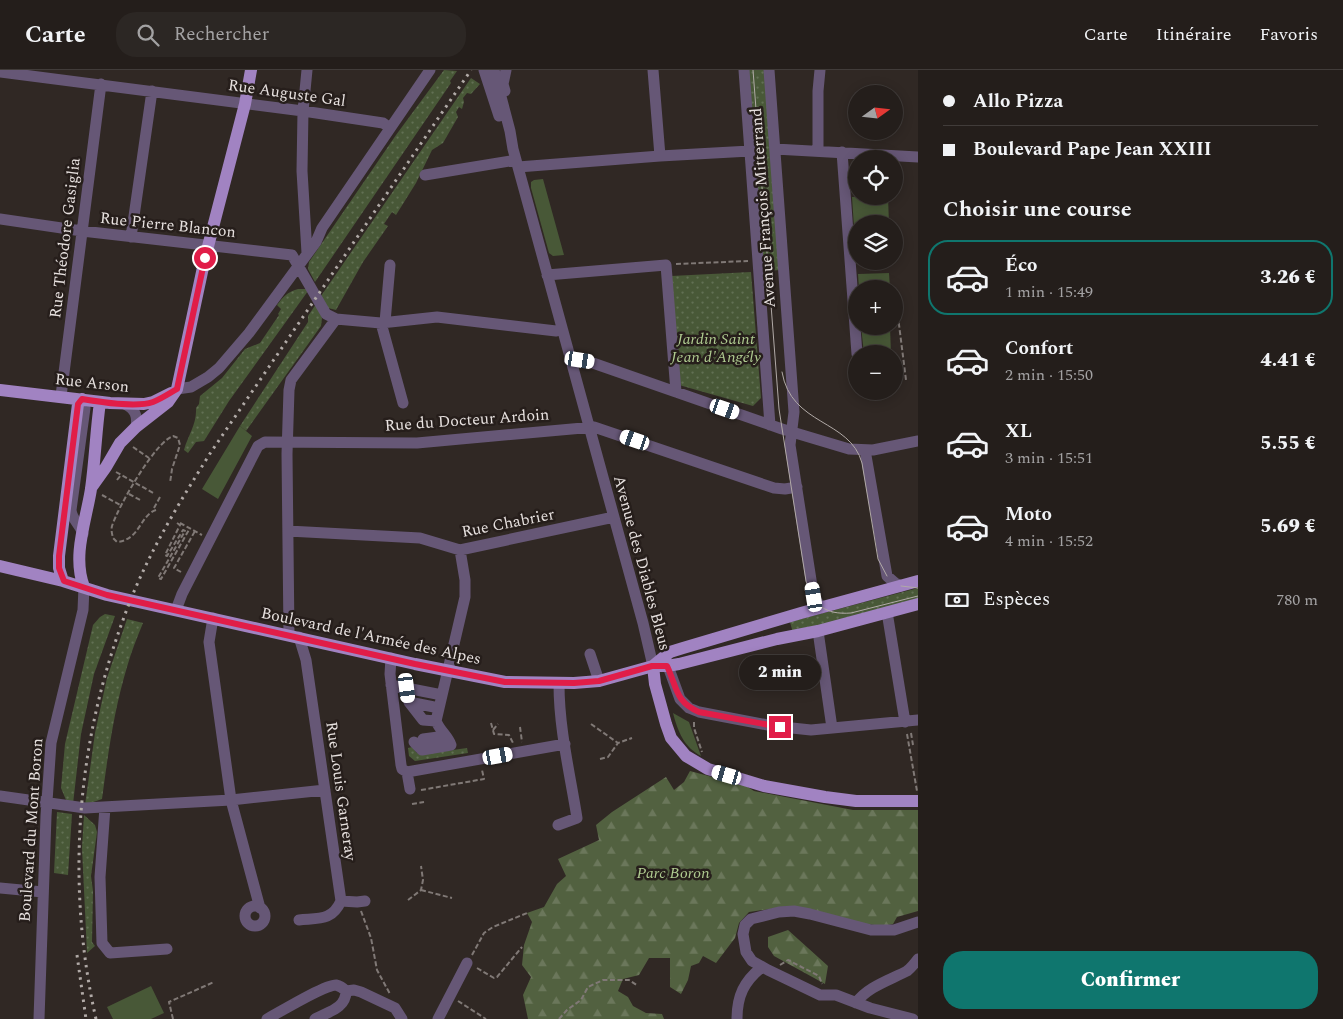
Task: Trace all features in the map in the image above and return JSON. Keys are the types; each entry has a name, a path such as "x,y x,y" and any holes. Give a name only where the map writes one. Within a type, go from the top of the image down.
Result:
{"main road":[{"path":"84,587 79,557 83,534 96,491 106,467 120,444 136,427 168,402 177,389 208,246 245,104 251,70"},
{"name":"Rue Arson","path":"0,390 125,404 153,402 177,389"},
{"path":"64,581 59,568 59,556 72,482 78,404 82,399"},
{"path":"96,491 100,402"},
{"path":"72,482 85,481 96,491"},
{"name":"Boulevard de l'Armée des Alpes","path":"0,566 64,581 107,595 505,682 558,684 599,681 652,666"},
{"path":"666,661 683,648 772,621 918,582"},
{"path":"918,604 818,631 666,661 652,666 671,738 686,756 708,769 764,786 825,797 856,801 918,801"}],"street":[{"path":"307,70 303,110 302,171 307,253"},
{"path":"177,389 191,387 208,377 219,368 249,333 316,242 322,228 430,70"},
{"name":"Avenue des Diables Bleus","path":"484,70 504,133 516,159"},
{"name":"Avenue des Diables Bleus","path":"494,70 570,361 646,636 652,666"},
{"name":"Avenue des Diables Bleus","path":"506,70 503,84 514,130 516,159"},
{"path":"653,70 660,156"},
{"name":"Avenue François Mitterrand","path":"744,70 770,425"},
{"name":"Avenue François Mitterrand","path":"768,70 794,412 790,445 814,597 822,607"},
{"path":"818,150 820,70"},
{"name":"Rue Auguste Gal","path":"0,72 303,110 383,123 390,128"},
{"name":"Rue Théodore Gasiglia","path":"62,396 101,84"},
{"path":"131,237 152,91"},
{"path":"775,149 918,157"},
{"path":"424,175 516,159 660,156 750,151"},
{"path":"842,152 856,345"},
{"name":"Rue Pierre Blancon","path":"0,219 131,237 286,254 292,255 297,266"},
{"path":"305,223 313,230 322,228"},
{"path":"547,275 666,264 676,392"},
{"path":"390,265 383,322 403,403"},
{"path":"297,266 326,314 336,319 383,322 437,317 556,331 562,329"},
{"name":"Rue Louis Garneray","path":"336,319 291,380 288,390 288,531 294,636 306,660 341,901"},
{"path":"570,361 590,362 770,425 849,449 865,450 918,441"},
{"path":"125,404 136,415 136,427"},
{"name":"Rue du Docteur Ardoin","path":"176,610 258,446 264,442 417,443 589,427 600,428 774,488 786,489 797,487"},
{"path":"865,450 886,576 901,586"},
{"path":"72,482 72,516 83,534"},
{"name":"Rue Chabrier","path":"288,531 420,538 460,550 614,518"},
{"path":"419,741 422,750 450,746 451,742 439,730 436,720 465,597 460,550"},
{"name":"Boulevard du Mont Boron","path":"39,1019 46,803 51,743 84,610 84,587"},
{"path":"887,612 905,722"},
{"path":"214,618 210,642 231,800 260,908 250,908 244,919"},
{"path":"772,621 777,639"},
{"path":"818,631 832,728"},
{"path":"590,654 599,681"},
{"path":"391,658 391,685 401,765 402,769 407,772 415,789"},
{"path":"666,661 680,699 688,708 699,712 773,726 811,730 918,720"},
{"path":"558,684 559,702 577,818 558,826"},
{"path":"391,685 442,695"},
{"path":"407,688 410,708 423,720 436,720"},
{"path":"410,708 439,708"},
{"path":"407,772 565,744"},
{"path":"0,796 85,808 231,800 324,790"},
{"path":"105,807 100,877 102,943 110,953 167,949"},
{"path":"0,888 43,892"},
{"path":"299,920 325,918 332,914 341,901 361,902"},
{"path":"913,1019 836,996 820,995 762,967 752,961 746,952 743,934 745,925 751,919 779,912 794,911 871,930 883,931 894,930 918,922"},
{"path":"856,1003 864,994 908,970 918,959"},
{"path":"438,1019 467,963"},
{"path":"737,1019 738,1004 744,986 752,974 762,967"},
{"path":"267,1019 332,986 338,985 346,992"},
{"path":"346,992 354,990 362,992 395,1008 402,1019"},
{"path":"314,1019 344,1003 346,992"}],"path":[{"path":"666,264 758,260"},
{"path":"900,335 906,380"},
{"path":"156,510 149,513 132,536 117,542 113,538 113,525 149,458 167,438 173,436 178,438 180,445 172,469 170,484"},
{"path":"132,445 134,449 149,458"},
{"path":"114,471 155,494"},
{"path":"117,480 121,474"},
{"path":"96,491 122,506"},
{"path":"128,494 142,501"},
{"path":"154,508 160,497"},
{"path":"190,528 162,580 158,578 185,531 183,530 167,556 165,555 180,525 179,523 190,528 200,534"},
{"path":"182,572 174,568 195,531"},
{"path":"694,722 694,728 704,756"},
{"path":"491,723 494,734 496,736 509,735 519,752"},
{"path":"493,730 498,724"},
{"path":"591,724 618,743"},
{"path":"519,752 520,727"},
{"path":"911,733 914,745"},
{"path":"907,734 918,795"},
{"path":"600,759 608,757 618,743 632,738"},
{"path":"415,789 484,779 480,759"},
{"path":"412,804 424,802"},
{"path":"408,900 421,890 423,880 421,866"},
{"path":"421,890 452,898"},
{"path":"361,902 377,970 392,998"},
{"path":"522,947 497,977 494,978 467,963 484,933 493,927 527,913"},
{"path":"777,968 788,960 819,976 822,982 821,989"},
{"path":"559,1019 567,1010 581,1000 588,987 603,980 629,980 638,986"},
{"path":"173,1019 169,1002 214,982"},
{"path":"449,996 486,1019"}],"green space":[{"path":"444,70 457,71 450,81 451,83 315,282 308,269 309,262 396,135"},
{"path":"747,70 766,70 781,270 763,271"},
{"path":"471,78 480,84 471,94 467,93 463,98 462,109 459,107 456,112 458,117 443,143 432,150 416,183 396,215 392,212 384,224 388,226 363,262 336,310 328,308 321,296"},
{"path":"543,179 564,255 553,256 549,253 531,188 531,182"},
{"path":"853,205 888,205 889,215 853,215"},
{"name":"Jardin Saint Jean d'Angély","path":"751,272 761,398 753,406 679,385 671,276"},
{"path":"889,273 889,280 858,280 858,274"},
{"path":"298,289 306,289 308,291 229,401 204,441 196,442 188,453 184,450 194,424 200,396 222,378 245,349 260,343 279,315 281,309 277,305 286,295"},
{"path":"316,304 322,318 321,326 246,431 240,426 308,322 308,316"},
{"path":"862,335 890,335 891,345 863,345"},
{"path":"240,426 252,436 218,499 202,489"},
{"path":"918,588 918,599 793,633 790,622"},
{"path":"105,614 115,616 94,674 81,734 73,804 66,800 61,788 65,744 93,625"},
{"path":"127,619 143,623 130,656 118,699 102,799 85,805 95,733 107,678"},
{"path":"673,713 689,722 701,756 690,748 682,738"},
{"path":"412,747 417,753 424,754 467,748 468,753 415,761 409,756 408,748"},
{"name":"Parc Boron","path":"690,771 746,786 754,791 853,810 918,810 918,911 897,917 893,924 884,926 865,924 791,906 749,912 739,923 735,938 716,963 703,956 699,963 691,966 688,980 681,994 670,987 670,958 649,958 639,975 623,979 618,991 628,997 633,1006 646,1013 662,1014 664,1019 528,1019 523,995 531,977 522,965 524,945 532,922 527,913 544,907 557,884 566,876 558,859 599,840 596,825 612,812 666,777 674,790 684,782"},
{"path":"57,812 72,814 68,875 54,873"},
{"path":"84,815 95,825 97,832 91,876 93,891 92,942 95,946 87,953 82,848"},
{"path":"788,930 828,966 825,984 774,956 768,947 768,937"},
{"path":"151,986 164,1013 151,1019 113,1019 107,1007"}],"tram line":[{"path":"753,70 779,409 806,581 816,602 821,607 834,612 851,613 918,596"},
{"path":"782,372 788,390 797,403 808,413 846,438 855,449 862,463 878,559 887,576"},
{"path":"901,586 918,588"}],"railway":[{"path":"96,1019 81,919 79,868 81,818 86,767 95,717 107,668 131,598 162,534 211,452 471,70"},
{"path":"77,955 86,1019"}],"route":[{"path":"205,258 177,389 153,402 144,404 100,402 82,399 78,404 59,556 60,574 64,581 107,595 415,664 505,682 558,684 599,681 652,666 667,666 680,699 688,708 699,712 780,727"}]}
